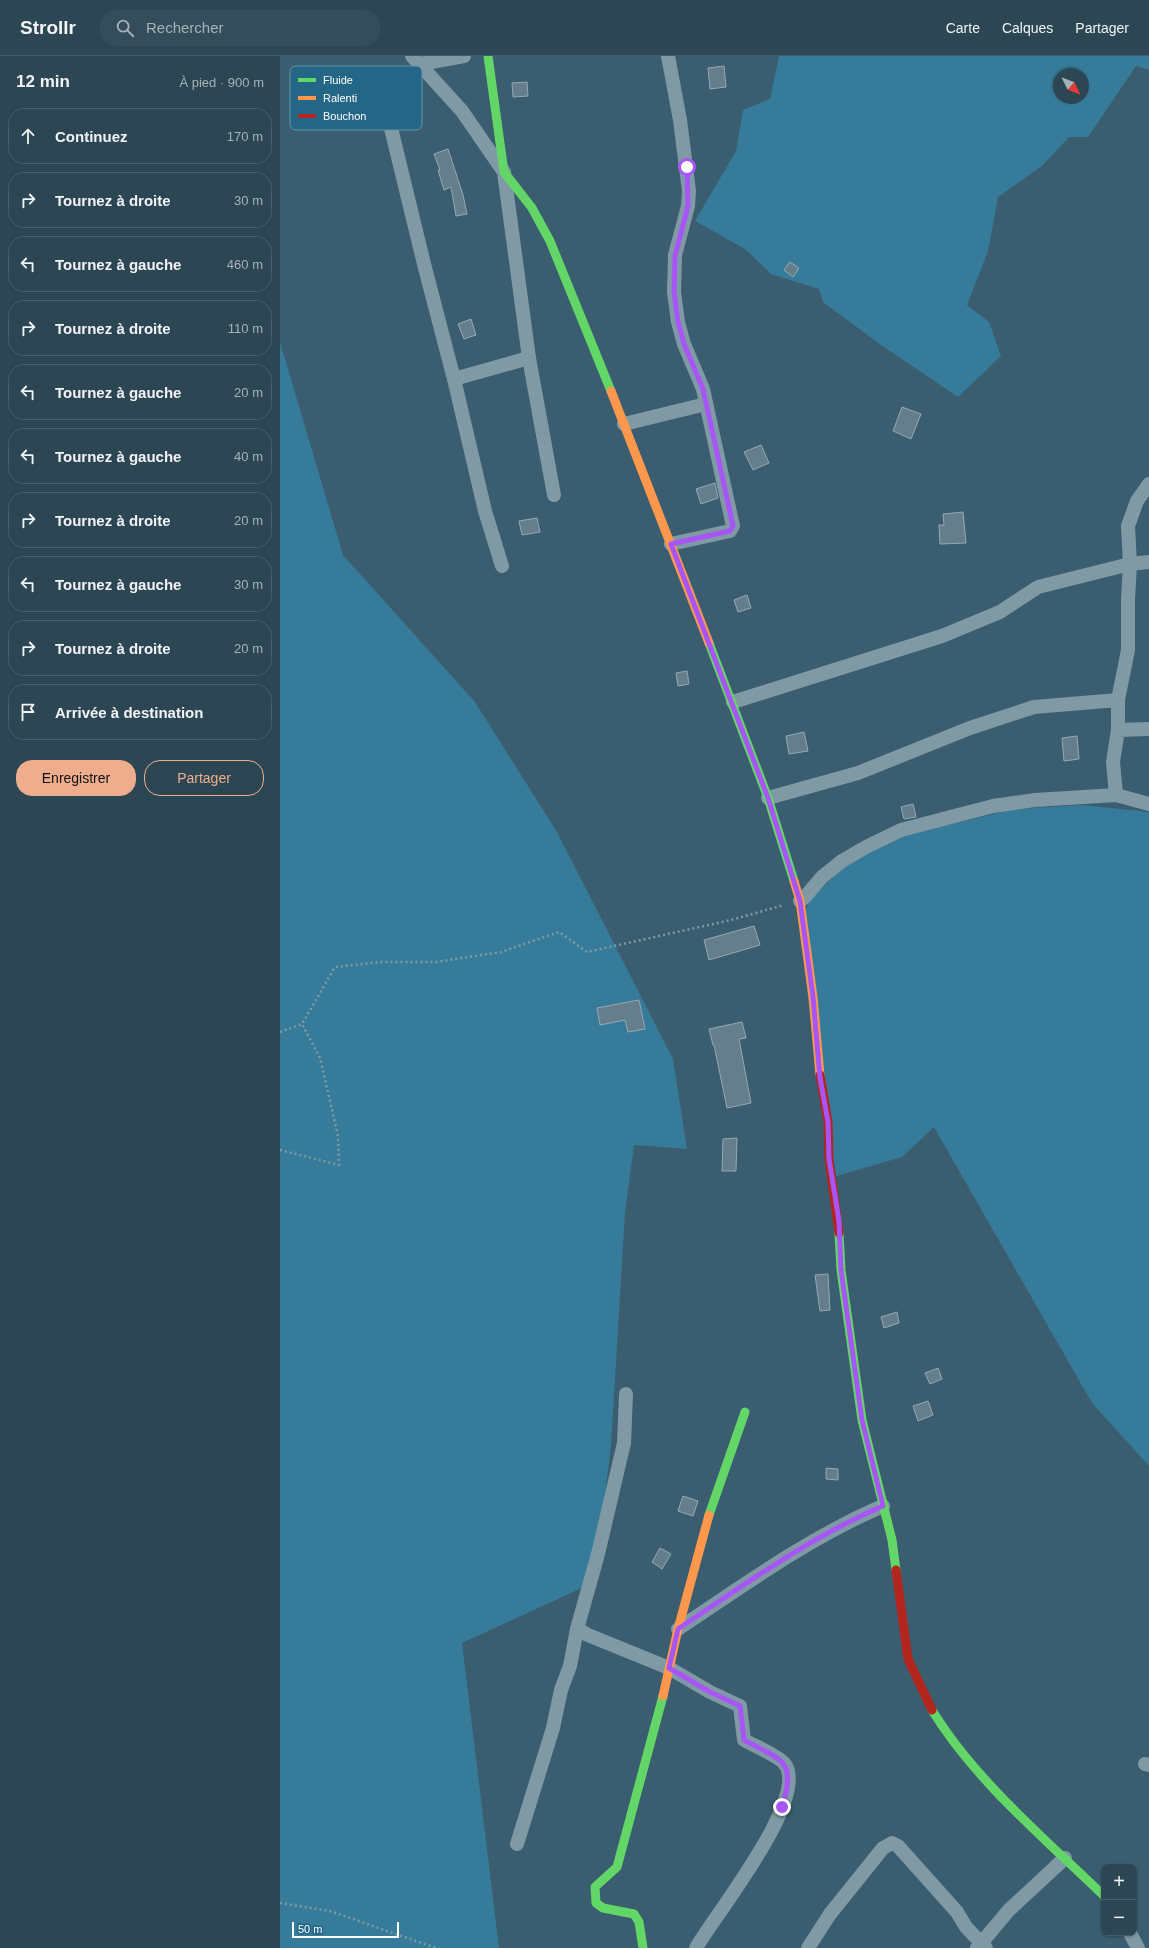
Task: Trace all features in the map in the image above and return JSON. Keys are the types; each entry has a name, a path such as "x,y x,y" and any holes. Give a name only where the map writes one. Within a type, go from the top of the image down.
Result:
{"street":[{"path":"416,60 464,56"},
{"path":"488,56 529,358 554,495"},
{"path":"668,56 681,128 689,191 688,206 675,256 674,292 678,322 684,344 703,389 733,526 730,531 671,544"},
{"path":"422,67 462,111 504,172 532,208 550,241 595,348 733,702 768,798 800,901 813,997 820,1078 828,1122 829,1159 839,1221 841,1270 862,1420 892,1540 908,1659 930,1707 941,1725 980,1773 1101,1893"},
{"path":"391,130 454,379 485,511 502,566"},
{"path":"454,379 529,358"},
{"path":"624,424 706,404"},
{"path":"1116,795 1113,762 1118,730 1118,700 1128,650 1130,564 1128,526 1137,501 1149,484"},
{"path":"733,702 942,636 1000,612 1038,587 1130,564 1149,562"},
{"path":"768,798 858,773 970,728 1034,707 1118,700"},
{"path":"1118,730 1149,729"},
{"path":"800,901 822,877 842,861 866,847 901,830 993,806 1079,796 1116,795 1149,804"},
{"path":"517,1844 553,1728 560,1690 570,1666 577,1629 598,1554 624,1443 626,1394"},
{"path":"643,1948 639,1922 634,1914 603,1908 596,1903 594,1897 595,1886 617,1867 660,1712 678,1629 705,1526 745,1412"},
{"path":"678,1629 811,1542 856,1518 883,1506"},
{"path":"577,1629 588,1635 669,1668 710,1692 740,1706 744,1740 784,1762 788,1771 787,1792 777,1823 739,1885 696,1948"},
{"path":"808,1948 830,1914 883,1848 892,1843 898,1846 928,1878 957,1912 981,1947 1009,1910 1065,1858"},
{"path":"1132,1936 1138,1948"}],"path":[{"path":"280,1032 302,1024 335,967 380,962 436,962 502,952 559,932 587,952 731,920 800,901"},
{"path":"280,1150 339,1165 338,1136 320,1058 302,1024"},
{"path":"280,1903 330,1911 436,1948"}],"shaded area":[{"path":"779,56 1149,56 1149,70 1136,66 1088,137 1069,137 1042,166 998,197 988,251 967,305 989,322 1001,356 958,397 881,345 823,302 819,289 771,274 745,249 695,221 736,151 743,110 770,99"},
{"path":"280,342 343,555 475,702 557,832 673,1059 687,1149 634,1145 625,1213 611,1445 595,1582 462,1643 499,1948 280,1948"},
{"path":"1082,805 1149,812 1149,1466 1092,1403 934,1127 902,1157 830,1178 799,924 810,900 844,866 903,835 1015,809"}],"building":[{"path":"724,66 726,87 710,89 708,68"},
{"path":"527,82 528,96 513,97 512,83"},
{"path":"448,149 463,195 467,214 456,216 451,187 444,190 438,170 440,170 434,154"},
{"path":"790,262 799,268 793,277 784,270"},
{"path":"471,319 476,335 464,339 458,324"},
{"path":"902,407 921,414 911,439 893,431"},
{"path":"761,445 769,463 753,470 744,452"},
{"path":"715,483 718,498 701,504 696,489"},
{"path":"963,512 966,543 940,544 939,525 944,525 943,514"},
{"path":"537,518 540,532 522,535 519,521"},
{"path":"747,595 751,608 738,612 734,600"},
{"path":"687,671 689,684 678,686 676,673"},
{"path":"804,732 808,751 789,754 786,736"},
{"path":"1077,736 1079,759 1064,761 1062,738"},
{"path":"913,804 916,817 904,819 901,807"},
{"path":"754,926 760,945 709,960 704,940"},
{"path":"639,1000 645,1029 628,1032 625,1020 600,1025 597,1008"},
{"path":"742,1022 746,1038 739,1039 751,1103 727,1108 714,1045 709,1029"},
{"path":"737,1138 736,1171 722,1171 723,1139"},
{"path":"828,1274 830,1310 820,1311 815,1275"},
{"path":"897,1312 899,1323 884,1328 881,1317"},
{"path":"938,1368 942,1379 930,1384 925,1373"},
{"path":"928,1401 933,1415 918,1421 913,1406"},
{"path":"826,1468 838,1469 838,1480 826,1479"},
{"path":"683,1496 698,1501 693,1516 678,1511"},
{"path":"660,1548 671,1554 662,1569 652,1562"}],"traffic: fast":[{"path":"488,56 504,172 532,208 550,241 611,391"},
{"path":"709,643 768,798 794,881"},
{"path":"839,1233 841,1270 862,1420 892,1540 896,1570"},
{"path":"709,1515 745,1412"},
{"path":"643,1948 639,1922 634,1914 603,1908 596,1903 595,1887 617,1867 663,1696"},
{"path":"932,1710 968,1760 989,1784 1101,1893"}],"traffic: slow":[{"path":"611,391 709,643"},
{"path":"794,881 800,901 813,997 820,1075"},
{"path":"663,1696 678,1629 709,1515"}],"traffic: jam":[{"path":"820,1075 828,1122 829,1159 839,1233"},
{"path":"896,1570 908,1659 932,1710"}],"route":[{"path":"687,167 689,191 688,206 675,256 674,292 678,322 684,344 703,389 733,526 730,531 671,544 733,702 768,798 800,901 813,997 817,1055 830,1138 829,1159 839,1221 841,1270 862,1420 883,1506 856,1518 811,1542 678,1629 669,1668 710,1692 740,1706 744,1740 784,1762 788,1771 787,1792 782,1807"}]}
